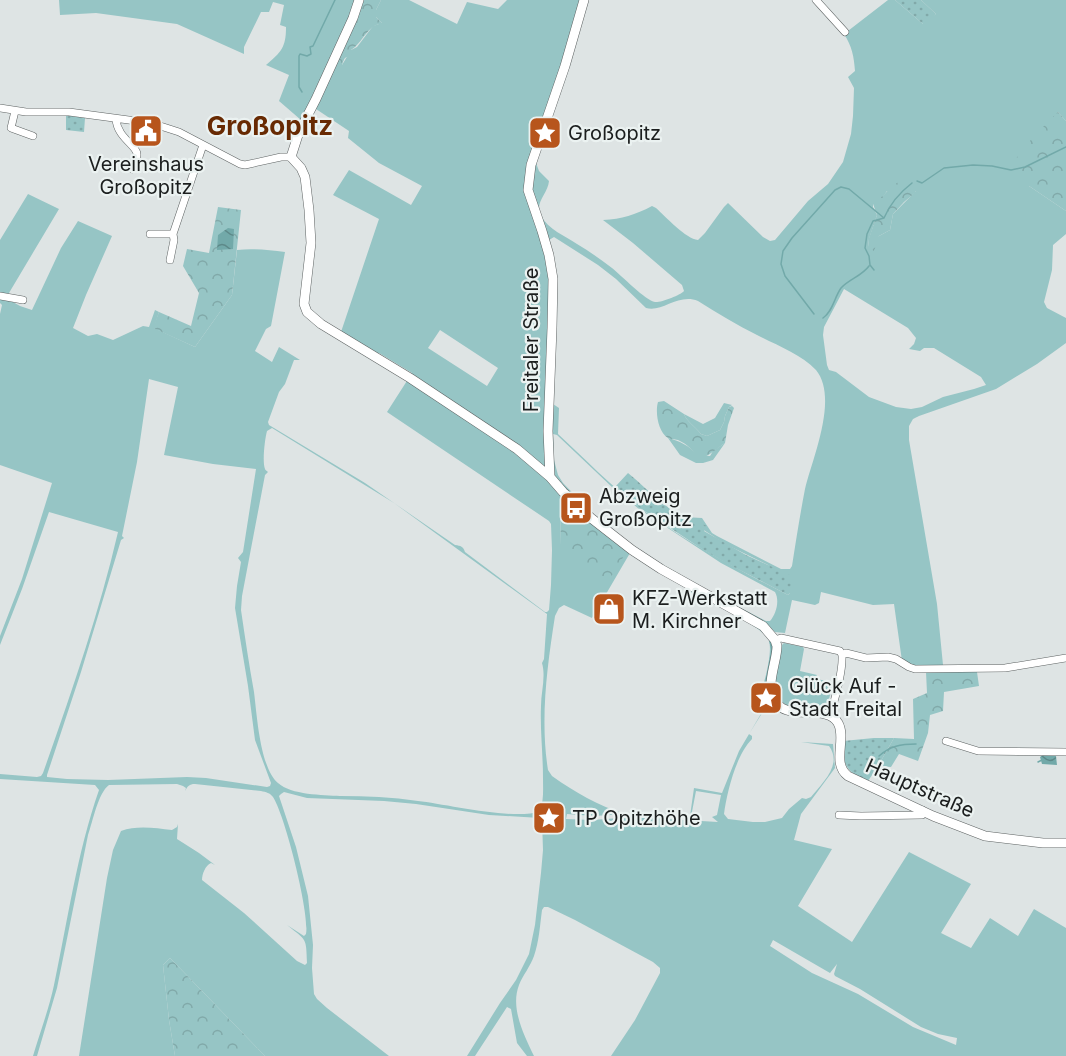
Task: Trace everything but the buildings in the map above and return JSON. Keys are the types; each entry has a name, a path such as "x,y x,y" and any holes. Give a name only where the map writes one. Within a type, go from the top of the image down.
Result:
{"street":[{"path":"291,157 298,132 316,99 359,0"},
{"name":"Freitaler Straße","path":"550,477 548,430 553,279 542,231 529,198 528,177 584,0"},
{"path":"816,0 845,32"},
{"path":"0,108 15,111 69,112 151,123 179,132 245,165 291,157 301,168 307,187 311,243 304,304 308,312 321,324 420,384 504,439 550,477 591,518 632,550 661,570 763,626 776,640 777,652 770,690 778,705 783,709 796,712 830,715 839,676 842,655 840,651 781,638 776,640"},
{"path":"15,111 11,128 33,136"},
{"path":"116,119 118,130 124,140 136,150 137,155 132,169"},
{"path":"170,260 173,234 203,145"},
{"path":"150,234 173,234"},
{"path":"0,296 24,300"},
{"path":"842,655 846,653 866,657 888,657 915,669 1005,668 1066,658"},
{"name":"Hauptstraße","path":"830,715 840,726 840,765 843,772 853,779 933,816 985,836 1043,843 1066,843"},
{"path":"946,741 978,751 1066,752"},
{"path":"839,814 922,815 922,810"}],"green space":[{"path":"59,0 363,0 342,65 351,50 357,47 373,26 382,23 376,17 376,10 381,0 409,0 457,24 467,2 498,9 507,0 587,0 536,163 539,171 549,181 540,202 539,211 544,221 552,228 603,261 651,301 658,302 682,293 684,291 682,285 603,220 628,216 652,206 682,232 698,240 728,203 763,237 770,241 775,240 808,201 828,184 843,162 851,134 853,116 854,88 848,77 855,71 852,52 844,34 888,0 895,0 923,24 936,14 921,0 1066,0 1066,121 1058,112 1029,186 1066,211 1066,234 1053,245 1052,270 1044,302 1047,308 1066,318 1066,343 996,389 919,416 913,419 909,426 909,440 937,604 943,665 911,665 902,661 894,604 873,605 821,592 819,603 815,605 792,600 785,633 775,632 769,626 764,630 773,645 768,686 758,697 769,661 769,641 765,635 748,622 724,609 695,595 686,595 690,590 630,553 592,618 564,605 559,608 555,616 549,655 545,732 548,770 552,776 587,798 625,814 594,816 567,814 566,819 634,817 718,822 712,817 717,815 721,795 696,791 690,816 694,788 722,793 739,751 749,734 752,739 737,764 724,814 728,819 753,822 782,818 802,798 811,797 825,780 834,760 829,746 801,742 833,744 835,768 801,814 794,840 832,849 798,906 852,942 909,852 971,884 941,933 971,948 990,918 1018,936 1034,909 1066,928 1066,1056 611,1056 635,1020 660,973 660,968 575,920 544,907 536,951 519,985 516,1003 519,1021 534,1056 527,1056 517,1043 511,1009 507,1007 475,1056 467,1056 516,980 529,954 535,925 543,850 540,818 489,815 384,801 307,798 284,792 279,796 296,847 308,896 313,945 314,994 327,1008 389,1056 265,1056 170,958 163,965 175,1056 79,1056 107,878 113,850 121,831 140,828 172,830 178,824 177,839 215,865 211,863 207,866 202,880 244,913 297,961 305,965 307,963 304,940 287,925 304,936 306,934 304,907 296,865 284,823 273,797 261,791 195,784 191,784 185,791 186,788 177,784 109,785 102,794 88,835 57,988 37,1056 33,1056 52,994 79,862 99,790 95,785 0,779 0,774 37,777 43,773 93,623 118,532 49,512 0,645 0,636 22,579 52,483 0,465 0,314 2,305 0,303 0,240 28,194 59,209 6,298 20,306 32,310 61,248 78,221 112,236 73,328 88,336 97,334 113,340 143,326 149,327 155,310 159,312 154,328 195,347 232,295 237,250 285,252 271,326 266,329 255,351 272,362 279,347 300,360 294,360 285,384 279,392 268,422 269,425 365,483 461,547 545,612 549,610 552,550 549,521 387,412 412,373 341,332 379,219 333,195 349,170 411,205 422,186 379,163 348,138 349,131 310,105 301,120 279,101 289,75 266,65 284,45 286,27 280,25 284,5 273,2 269,12 261,12 244,47 244,54 177,24 96,13 60,15","holes":["887,191 916,191 893,214 890,230 879,236 868,247 877,215 873,201 879,200","554,237 598,265 646,308 658,308 684,299 698,301 796,355 816,370 825,396 822,429 805,489 790,569 781,569 717,536 712,533 702,518 684,517 725,544 768,565 790,593 788,595 712,554 657,520 608,482 558,434 559,408 553,404 549,240","844,289 908,328 916,338 909,349 920,351 924,348 934,348 981,377 986,385 911,409 896,407 869,397 836,372 829,370 823,335 824,327","440,330 498,368 487,386 428,348","149,379 178,387 164,455 256,469 243,552 238,558 241,562 235,608 255,740 271,783 267,787 187,777 108,780 47,777 121,540 124,538 122,536 137,462","272,428 394,503 547,614 542,663 543,790 540,811 529,814 498,813 398,799 307,794 284,787 272,776 260,740 241,610 265,475 268,472 264,461 267,431","553,434 557,435 613,488 639,509 721,563 775,592 776,611 770,621 710,592 658,562 634,547 593,514 558,475 554,460","560,499 574,514 561,545","773,940 830,973 837,964 835,976 921,1027 957,1038 956,1045 913,1027 858,994 812,973 770,946"]},
{"path":"363,0 381,0 376,10 376,17 383,24 369,30 337,70 336,63"},
{"path":"895,0 921,0 936,14 928,24 923,24"},
{"path":"1058,112 1066,121 1066,211 1029,186 1014,161 1034,136"},
{"path":"66,115 85,118 84,132 66,130"},
{"path":"904,179 916,192 893,214 890,230 879,236 874,251 868,247 877,215 872,201 879,199 891,187"},
{"path":"218,207 241,210 232,295 195,347 153,328 159,312 191,326 199,293 183,266 187,249 209,253"},
{"path":"664,401 684,414 701,434 707,436 720,430 729,407 732,406 734,408 725,443 698,460 687,446 678,440 668,438 662,431 658,422 657,406 658,402"},
{"path":"724,403 732,405 729,407 720,430 707,436 701,434 684,414 703,424 715,418"},
{"path":"668,438 684,444 697,455 710,456 713,451 725,443 713,460 696,463 680,455"},
{"path":"628,473 678,514 707,526 704,531 746,555 792,576 790,593 788,595 728,564 640,508 615,487"},
{"path":"560,499 625,554 614,573 606,581 561,545"},
{"path":"784,643 803,647 800,671 817,675 816,679 833,682 825,711 791,707 778,697 775,689 776,671 781,646"},
{"path":"960,670 977,672 979,686 944,692 943,711 930,715 928,733 918,761 899,754 891,767 878,766 894,738 914,739 913,699 927,693 926,672"},
{"path":"758,700 764,710 749,733 762,712"},
{"path":"894,738 868,781 854,774 847,767 843,741"},
{"path":"170,958 265,1056 175,1056 163,965"}],"water":[{"path":"228,228 234,229 233,249 217,250 218,235"},
{"path":"1043,755 1056,756 1057,765 1042,764 1040,757"}],"waterway":[{"path":"302,92 299,87 299,56 300,54 307,56 311,54 310,47 313,46 335,0"},
{"path":"917,181 922,183 944,168 973,165 1011,170 1025,167 1066,147"},
{"path":"874,270 870,265 865,248 867,234 873,221 884,218 895,199 912,183"},
{"path":"814,314 785,276 781,264 783,251 792,238 835,190 841,187 849,189 884,218"},
{"path":"823,318 829,312 841,288 869,266"},
{"path":"765,687 772,650 770,641"},
{"path":"879,756 896,746 916,744"},
{"path":"1038,762 1042,760"}],"place":[{"name":"Vereinshaus Großopitz","path":"146,131"},
{"name":"Großopitz","path":"545,133"},
{"name":"Abzweig Großopitz","path":"576,508"},
{"name":"KFZ-Werkstatt M. Kirchner","path":"609,609"},
{"name":"Glück Auf - Stadt Freital","path":"766,698"},
{"name":"TP Opitzhöhe","path":"549,818"}],"district":[{"name":"Großopitz","path":"270,126"}]}
